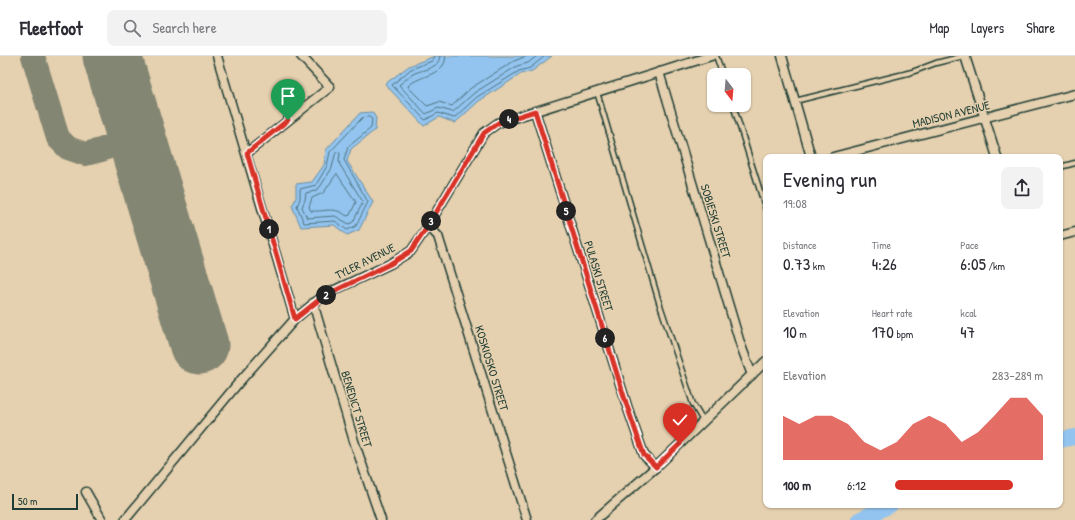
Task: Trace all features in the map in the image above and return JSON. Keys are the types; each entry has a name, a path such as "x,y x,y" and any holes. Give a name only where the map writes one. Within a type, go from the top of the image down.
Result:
{"street":[{"path":"217,56 295,319"},
{"path":"247,153 330,87 301,56"},
{"name":"TYLER AVENUE","path":"125,520 240,380 295,319 313,303 324,296 390,264 411,251 428,226 484,133 498,123 711,56"},
{"path":"782,56 810,154"},
{"path":"964,56 996,154"},
{"name":"SOBIESKI STREET","path":"659,72 740,343 752,375"},
{"name":"MADISON AVENUE","path":"845,154 1075,94"},
{"name":"PULASKI STREET","path":"535,111 627,406 644,455 656,467"},
{"name":"KOSKIOSKO STREET","path":"428,226 438,236 527,520"},
{"path":"1063,235 1075,232"},
{"name":"BENEDICT STREET","path":"313,303 354,441 381,520"},
{"path":"595,520 656,467 763,364"},
{"path":"86,492 102,520"}],"lane":[{"path":"716,56 720,68"},
{"path":"795,101 912,72 936,63 964,56"},
{"path":"597,92 659,302 693,404 703,422"},
{"path":"735,112 763,200"},
{"path":"1063,166 1075,163"}],"water":[{"path":"435,56 552,56 532,71 521,74 479,101 455,123 439,117 424,126 385,84 409,66"},
{"path":"372,112 376,118 375,130 351,149 347,161 373,202 359,230 347,235 334,225 301,227 292,206 296,198 296,184 312,182 324,165 326,150 360,113"}],"waterway":[{"path":"1063,439 1075,437"},
{"path":"859,520 884,508"}],"taxiway":[{"path":"33,56 58,138 68,148 85,154 101,150 136,136"}],"runway":[{"path":"112,56 199,345"}],"route":[{"path":"288,120 247,153 295,319 313,303 324,296 390,264 411,251 428,226 484,133 498,123 535,111 627,406 644,455 656,467 680,444"}]}
